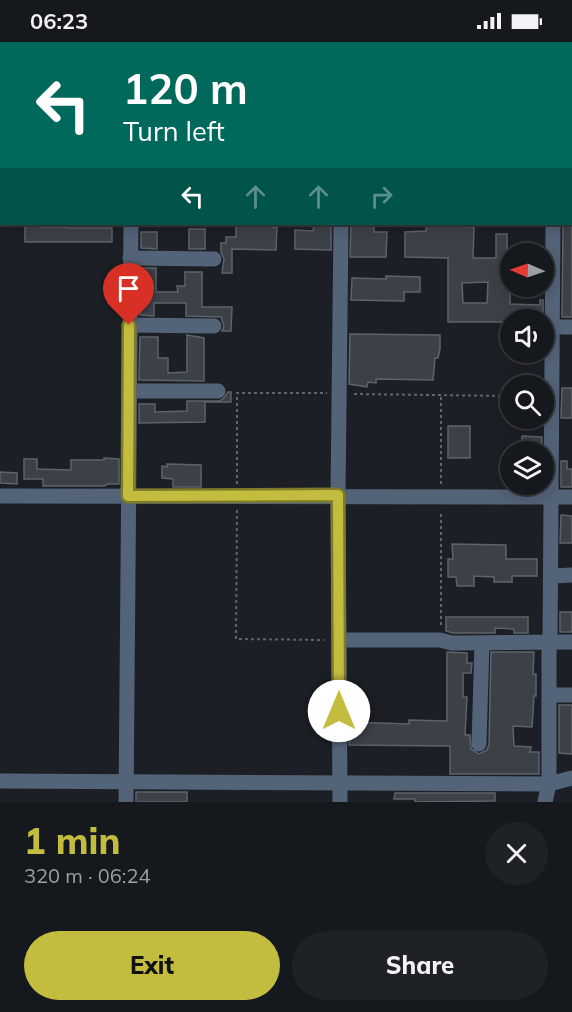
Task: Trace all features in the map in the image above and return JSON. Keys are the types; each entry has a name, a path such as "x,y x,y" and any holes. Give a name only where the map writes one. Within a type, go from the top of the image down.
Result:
{"street":[{"path":"126,802 130,225"},
{"path":"340,802 338,495 341,225"},
{"path":"553,225 553,309"},
{"path":"130,258 214,259"},
{"path":"129,325 214,326"},
{"path":"554,327 572,327"},
{"path":"545,802 549,784 553,363"},
{"path":"129,391 218,391"},
{"path":"0,496 572,497"},
{"path":"551,576 572,575"},
{"path":"339,640 441,640 452,643 572,642"},
{"path":"479,744 482,643"},
{"path":"549,695 572,695"},
{"path":"0,781 549,784 572,778"}],"path":[{"path":"441,396 441,640"}],"building":[{"path":"25,225 112,228 112,242 25,242"},
{"path":"236,225 274,225 273,227 277,227 276,250 232,249 232,273 222,273 224,259 221,243 226,243 226,237 236,237"},
{"path":"314,225 331,225 331,250 295,249 295,230 313,231"},
{"path":"351,225 374,225 374,232 387,232 386,257 350,257"},
{"path":"426,225 474,227 473,258 496,258 496,234 507,234 507,243 500,243 500,297 510,297 510,304 540,305 540,300 543,300 543,309 500,309 500,322 448,322 448,258 405,257 405,232 426,231","holes":["488,282 487,303 463,303 462,283"]},
{"path":"563,226 572,226 572,317 562,317"},
{"path":"189,229 205,229 205,249 189,249"},
{"path":"141,232 157,232 157,249 141,248"},
{"path":"140,268 156,268 156,292 178,292 177,286 185,286 185,272 202,272 202,307 232,307 231,331 222,331 224,326 221,317 186,316 186,303 154,303 154,316 140,315"},
{"path":"386,276 420,277 420,292 404,292 404,301 351,300 352,278 386,279"},
{"path":"350,334 440,335 440,349 438,358 435,358 433,380 376,379 376,383 368,382 367,387 349,384"},
{"path":"187,335 204,338 204,381 139,380 140,337 158,337 158,358 168,358 168,373 187,372"},
{"path":"562,388 572,388 572,418 561,418"},
{"path":"231,392 231,402 205,402 205,422 139,423 139,404 155,404 155,412 187,411 187,401 219,401"},
{"path":"448,426 470,426 470,458 448,458"},
{"path":"522,436 542,437 542,441 522,441"},
{"path":"104,458 119,459 119,484 43,486 43,479 24,479 24,459 37,459 37,469 71,470 71,460 104,460"},
{"path":"561,461 567,461 567,469 572,469 572,487 561,487"},
{"path":"167,464 201,465 201,487 173,487 173,479 162,478 162,466 167,467"},
{"path":"0,472 17,473 17,484 0,483"},
{"path":"561,515 572,516 572,543 560,543"},
{"path":"452,544 506,545 506,559 537,559 537,576 512,576 512,582 494,582 494,577 474,576 474,586 457,586 456,577 448,577 448,559 453,559"},
{"path":"560,612 572,612 572,632 560,632"},
{"path":"446,617 528,617 528,633 514,633 514,629 495,628 495,633 453,633 446,631"},
{"path":"447,652 467,653 467,663 472,663 471,673 463,673 463,697 467,697 465,735 470,735 471,749 479,754 487,750 489,744 491,652 534,652 533,674 536,674 536,696 534,696 532,727 513,726 514,746 531,747 530,752 539,752 539,774 450,774 450,746 349,745 349,722 409,724 409,720 447,721"},
{"path":"559,705 572,705 572,754 559,753"},
{"path":"136,792 187,792 187,802 136,802"},
{"path":"395,793 495,793 495,801 415,802 415,799 394,799"}],"route":[{"path":"129,325 128,496 338,495 339,711"}]}
